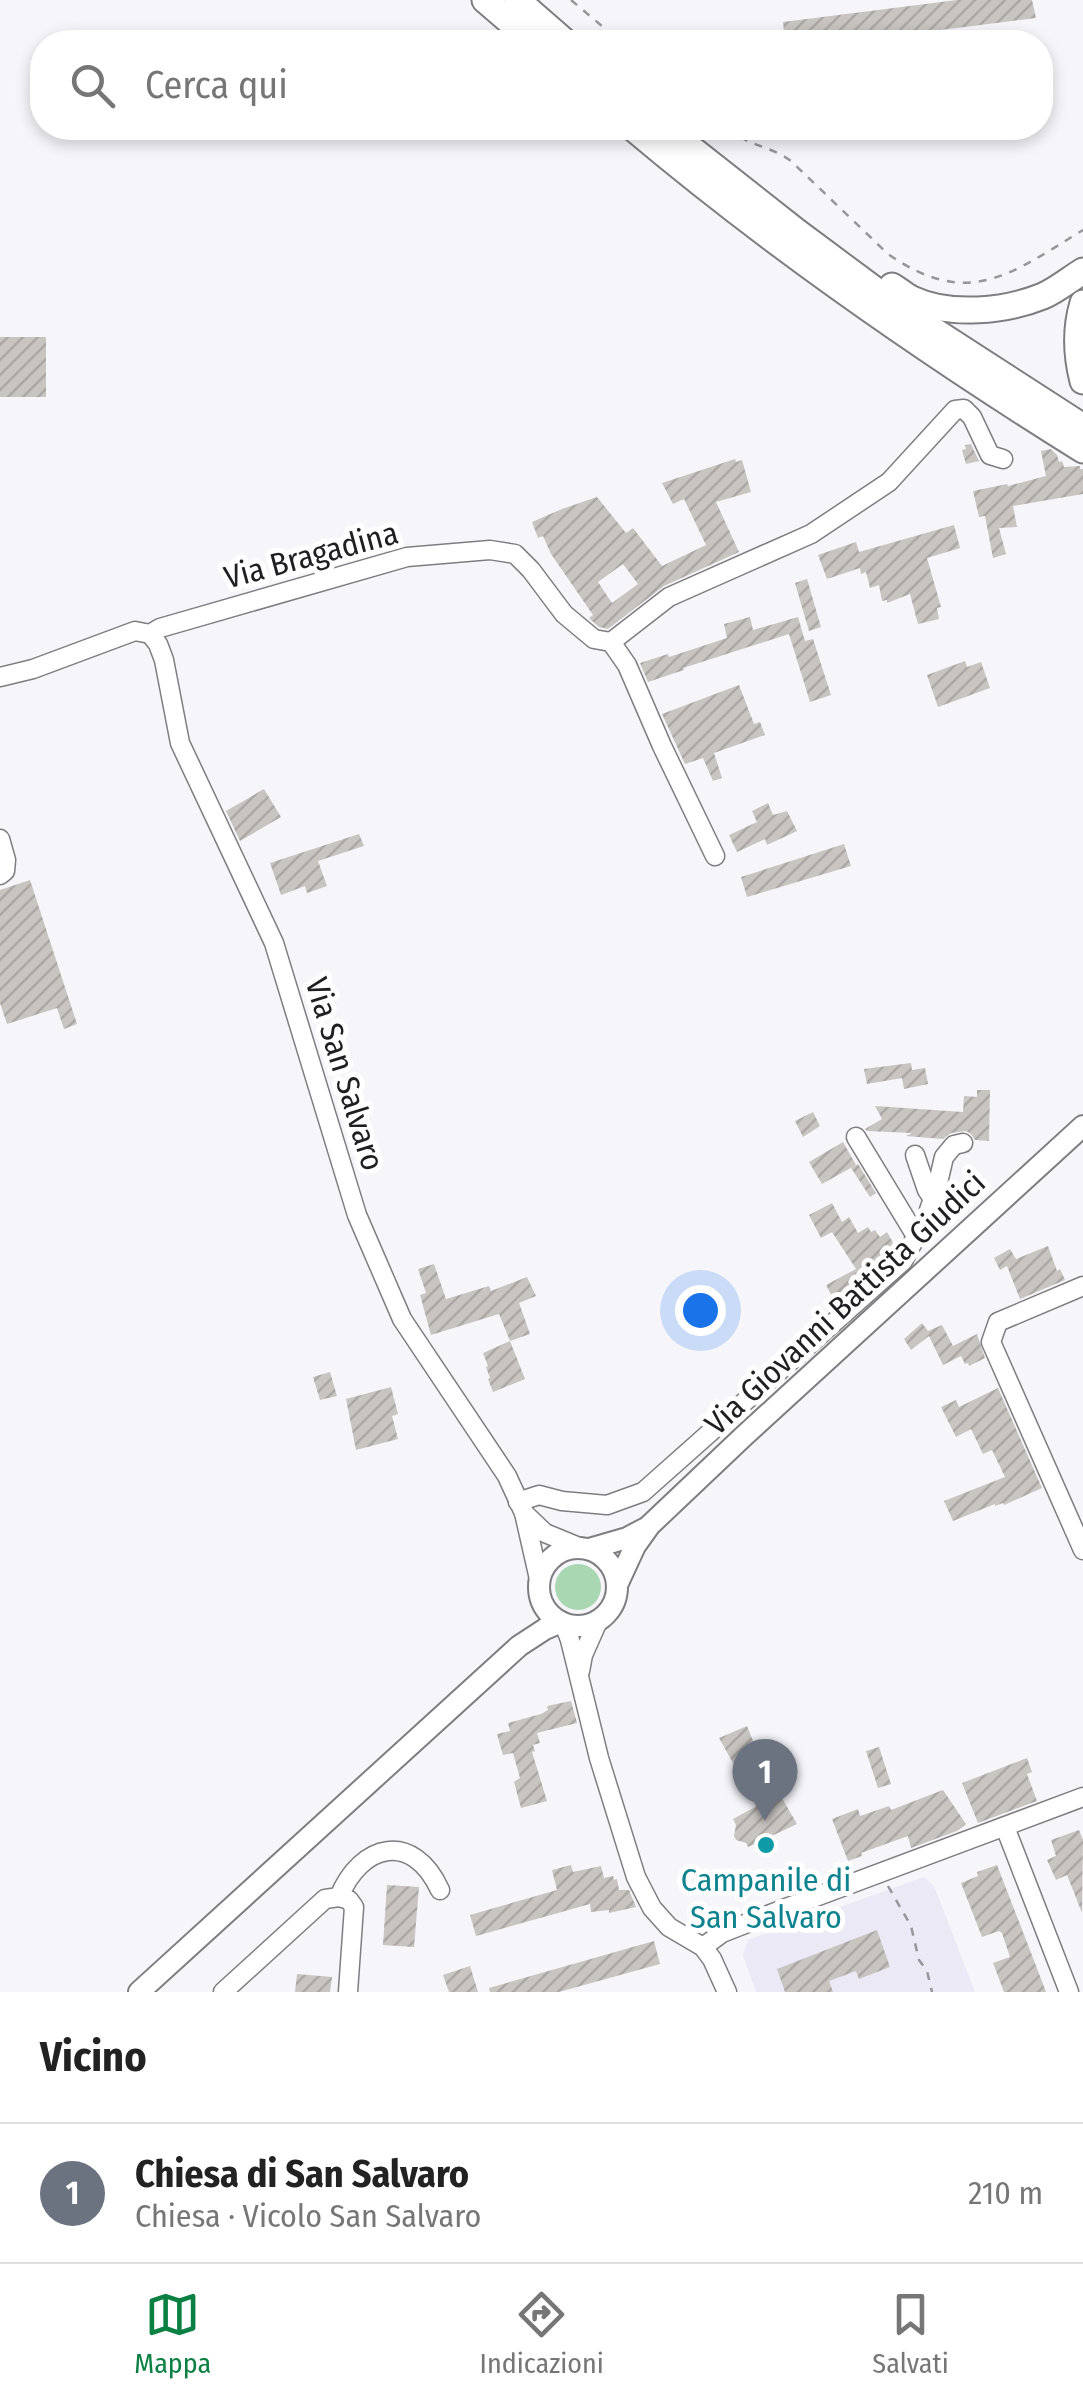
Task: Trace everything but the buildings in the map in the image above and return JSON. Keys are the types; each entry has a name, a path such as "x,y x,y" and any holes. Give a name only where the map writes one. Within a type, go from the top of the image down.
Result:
{"highway":[{"path":"485,0 520,30"},
{"path":"517,0 551,30"},
{"path":"649,140 892,326 1083,450"},
{"path":"680,140 902,310 1083,427"},
{"path":"695,152 754,182 913,299 936,306 1008,308 1046,294 1083,271"},
{"path":"1083,303 1076,339 1083,380"}],"main road":[{"name":"Via Giovanni Battista Giudici","path":"598,1621 612,1606 635,1546 650,1525 1083,1126"},
{"name":"Via Giovanni Battista Giudici","path":"539,1585 551,1557 569,1548 627,1538 650,1525"},
{"path":"584,1548 609,1562 617,1586"},
{"path":"539,1585 542,1604 562,1623 578,1626 598,1621"},
{"path":"520,1646 539,1585"},
{"path":"139,1992 520,1646 562,1623"}],"street":[{"path":"716,856 627,665 611,642 669,597 811,534 889,482 955,410 964,408 990,454 1003,458"},
{"name":"Via Bragadina","path":"0,677 135,631 150,634 407,557 490,550 515,554 532,570 564,614 594,640 611,642"},
{"name":"Via San Salvaro","path":"150,634 164,660 180,743 274,943 357,1215 402,1319 507,1476 521,1508 539,1585"},
{"path":"0,840 6,860 5,871 0,875"},
{"path":"856,1137 916,1236"},
{"path":"521,1508 538,1495 608,1505 643,1492 904,1261 933,1199 944,1157 962,1143"},
{"path":"914,1155 933,1199"},
{"path":"1083,1286 998,1322 991,1342 1083,1550"},
{"name":"Via San Salvaro","path":"521,1508 545,1533 584,1548"},
{"path":"579,1676 583,1655 598,1621"},
{"path":"562,1623 598,1758 636,1877 652,1908 669,1927 703,1948 712,1959 727,1992"},
{"path":"703,1948 722,1933 1083,1797"},
{"path":"1006,1826 1069,1992"},
{"path":"339,1897 362,1864 372,1854 384,1850 406,1853 430,1870 440,1890"},
{"path":"223,1992 326,1899 339,1897 354,1906 348,1992"}],"path":[{"path":"571,0 607,30"},
{"path":"744,140 777,151 791,162 904,266 950,282 996,279 1083,230"},
{"path":"880,1872 911,1926 918,1960 927,1972 932,1992"}],"shaded area":[{"path":"924,1877 934,1886 975,1992 756,1992 743,1955 748,1940"}],"green space":[{"path":"578,1564 594,1571 601,1587 594,1603 578,1610 562,1603 555,1587 562,1571"}],"place":[{"name":"Chiesa di San Salvaro","path":"765,1821"},
{"name":"Campanile di San Salvaro","path":"766,1845"}]}
